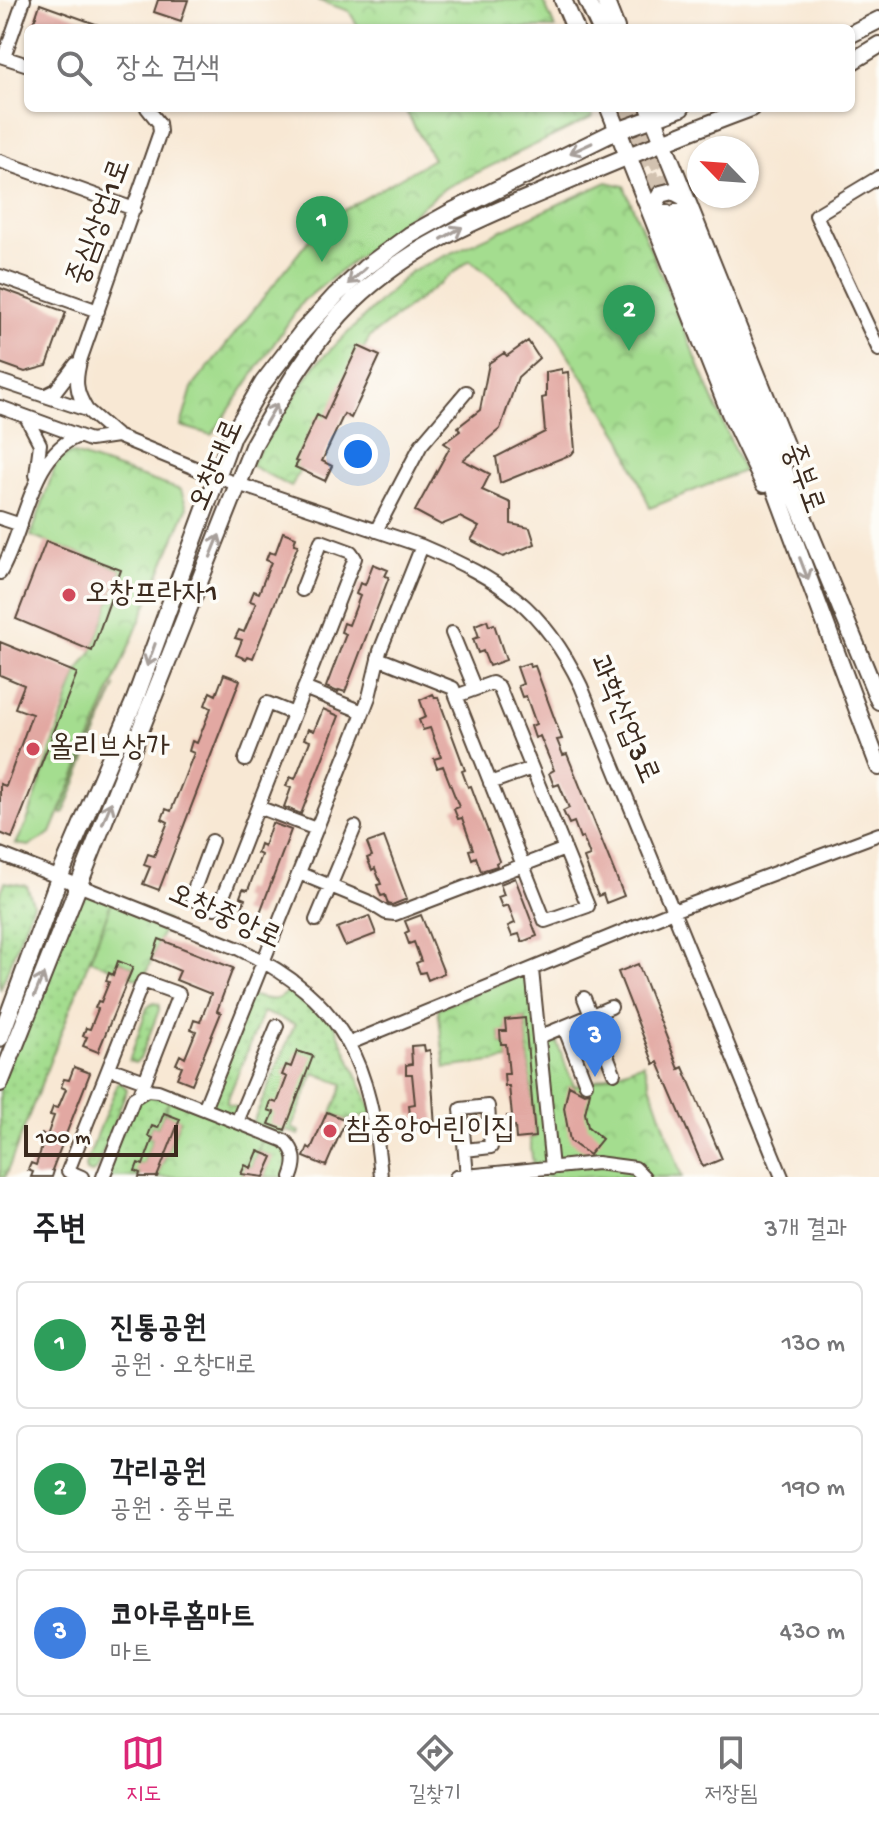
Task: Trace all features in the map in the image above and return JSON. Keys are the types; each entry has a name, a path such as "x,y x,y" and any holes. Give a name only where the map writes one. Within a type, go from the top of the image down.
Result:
{"main road":[{"path":"563,0 573,24"},
{"path":"577,0 586,24"},
{"path":"587,0 598,24"},
{"path":"605,0 614,24"},
{"path":"855,32 879,20"},
{"path":"855,60 879,45"},
{"path":"611,112 629,154 671,209"},
{"name":"오창대로","path":"0,1083 254,444 286,387 321,337 355,299 412,256 469,223 629,154 740,112"},
{"path":"651,113 663,141 671,209"},
{"name":"오창대로","path":"0,1038 59,878 134,702 232,436 263,383 303,331 365,268 410,235 651,113"},
{"name":"중부로","path":"671,209 791,462 793,488 879,701"},
{"name":"중부로","path":"671,209 730,413 763,483 776,496 879,767"}],"street":[{"path":"24,0 2,56 24,64"},
{"name":"중심상업1로","path":"81,358 160,132 159,123 150,112"},
{"path":"0,161 134,209"},
{"path":"879,177 816,215 879,350"},
{"path":"0,276 98,311"},
{"path":"44,396 56,390 81,358"},
{"path":"81,358 76,378 78,395 87,410 117,436"},
{"path":"0,381 87,410"},
{"path":"376,531 421,445 466,392"},
{"path":"0,407 90,440 117,436"},
{"path":"26,417 40,444 35,486"},
{"path":"0,573 50,454 79,436"},
{"name":"과학산업3로","path":"117,436 239,485 422,546 475,571 527,605 555,639 581,686 782,1177"},
{"path":"0,518 21,525"},
{"path":"212,841 192,895 193,899 215,908 220,904 355,558 351,552 321,541 302,590"},
{"path":"204,1109 363,712 378,658 422,546"},
{"path":"452,633 475,689"},
{"path":"378,658 453,688 456,696 522,865 545,921 588,906 499,687 492,683 456,696"},
{"path":"304,688 363,712"},
{"path":"245,760 267,703 294,714"},
{"path":"490,783 532,768"},
{"path":"258,807 316,829"},
{"path":"316,920 355,827"},
{"path":"350,1043 673,911 879,834"},
{"path":"299,873 367,901 386,913 395,914 565,849"},
{"name":"오창중앙로","path":"0,854 264,961 296,983 318,1003 350,1043 373,1110 381,1177"},
{"path":"532,970 552,1168"},
{"path":"82,1177 68,1171 143,981 179,994 140,1094"},
{"path":"584,998 614,1073"},
{"path":"539,1037 611,1007"},
{"path":"237,1122 277,1026"},
{"path":"564,1027 586,1084"},
{"path":"109,1068 145,1081"},
{"path":"103,1177 134,1098 147,1090 158,1091 285,1141 292,1148 295,1158 291,1177"},
{"path":"465,1150 474,1176"},
{"path":"456,1177 616,1164 635,1168 644,1177"}],"green space":[{"path":"317,0 543,0 553,24 357,24 349,11"},
{"path":"406,112 591,112 593,117 445,188 303,301 212,435 181,426 192,388 323,222 433,159"},
{"path":"607,182 624,186 743,471 650,508 622,439 548,323 470,260 370,337 291,487 250,465 315,365 410,272"},
{"path":"71,453 181,490 187,508 51,833 29,846 16,844 27,822 77,673 92,651 121,570 31,536 58,458"},
{"path":"116,686 64,813 62,814 61,811"},
{"path":"5,882 27,886 33,904 0,990 0,894"},
{"path":"78,886 113,899 5,1177 0,1177 0,1086"},
{"path":"113,899 167,920 143,981 130,976 133,967 119,961 115,970 90,960"},
{"path":"532,970 539,1036 564,1027 567,1035 556,1040 574,1086 643,1063 682,1177 534,1177 530,1138 535,1137 525,1018 506,1020 506,1031 500,1032 501,1044 506,1044 508,1060 445,1068 438,1008"},
{"path":"296,983 333,1021 374,1114 346,1120 332,1114 343,1084 314,1073 292,1128 300,1132 299,1135 285,1130 281,1139 292,1148 290,1177 264,1177 272,1157 258,1151 264,1133 251,1127 295,1024 263,1012 226,1103 243,1110 237,1122 204,1109 250,995 276,999"},
{"path":"153,1003 159,1004 159,1010 140,1059 135,1063 129,1061 147,1008"},
{"path":"120,1082 127,1089 96,1170 92,1173 86,1171 85,1166"},
{"path":"147,1090 171,1096 158,1128 152,1126 148,1136 153,1138 143,1165 138,1163 139,1177 103,1177 134,1098"},
{"path":"171,1096 264,1133 251,1168 245,1165 242,1174 247,1177 157,1177 180,1120 164,1113"}],"building":[{"path":"158,0 188,0 181,21 154,12"},
{"path":"40,4 96,24 33,24"},
{"path":"0,288 66,312 47,366 25,372 0,363"},
{"path":"528,341 539,358 518,377 500,429 463,460 490,474 482,490 511,503 511,524 530,528 535,544 503,557 471,540 479,527 460,517 441,525 415,511 450,447 444,443 480,410 489,363 504,353 507,356"},
{"path":"358,346 380,356 351,418 344,414 322,461 332,466 325,481 295,467 298,462 295,461 317,415 324,419"},
{"path":"562,369 562,373 568,372 575,450 572,454 500,483 496,457 545,432 542,398 546,397 546,372"},
{"path":"283,532 296,537 294,544 298,545 253,658 248,656 246,659 236,655 242,640 235,638 239,630 244,632 256,603 250,601 254,591 259,593 271,562 266,560 269,552 275,554"},
{"name":"오창프라자1","path":"46,541 121,570 92,651 16,619"},
{"path":"373,564 388,570 385,576 389,577 345,692 338,692 326,687 346,634 341,632 344,623 349,625 360,596 356,594 360,583 365,585"},
{"path":"487,620 489,626 494,624 506,660 489,666 483,651 478,653 473,639 479,637 475,625"},
{"name":"올리브상가","path":"0,642 77,673 12,838 0,833 0,784 6,786 32,714 15,708 24,685 0,675"},
{"path":"529,663 530,667 535,666 562,739 557,740 563,755 567,754 624,896 606,903 603,894 598,896 584,858 590,856 583,837 580,838 574,822 569,824 563,811 569,808 559,784 554,786 549,773 554,770 540,736 535,738 531,726 536,724 526,696 522,697 518,686 523,684 517,667"},
{"path":"224,674 240,680 159,890 143,884 150,867 144,865 148,854 154,856 168,822 162,819 166,809 171,811 194,753 189,751 192,741 197,743 211,708 205,705 210,692 216,695"},
{"path":"433,694 435,698 438,697 465,770 462,771 468,787 471,786 499,861 497,866 481,871 476,857 472,859 469,850 473,849 462,818 458,819 454,809 459,807 443,766 437,768 434,759 441,757 430,728 423,730 419,720 426,717 420,700"},
{"path":"323,709 339,716 301,814 284,807 291,788 286,786 290,777 295,779 310,741 304,739 308,729 314,731"},
{"path":"272,823 291,830 258,918 241,912 245,899 240,897 243,889 248,890 261,855 257,853 260,844 264,846"},
{"path":"384,837 407,899 392,905 388,904 385,895 381,896 377,885 381,884 367,858 372,856 367,843"},
{"path":"515,878 537,936 522,942 519,934 512,936 508,926 515,923 508,905 502,907 498,897 504,895 500,884"},
{"path":"421,915 444,973 428,980 425,972 420,973 416,963 421,961 414,942 409,944 405,933 409,931 405,921"},
{"path":"369,916 376,934 345,946 337,928"},
{"path":"159,939 233,968 217,1011 221,1013 192,1084 177,1078 182,1066 176,1064 180,1055 185,1058 196,1031 191,1029 194,1020 200,1022 211,994 176,980 180,971 152,959"},
{"path":"118,961 133,967 98,1052 83,1046 87,1037 83,1036 86,1028 90,1029 98,1009 95,1008 98,1001 101,1002 109,982 106,981 109,973 113,975"},
{"path":"638,964 679,1069 683,1067 722,1159 703,1167 658,1062 654,1064 618,972"},
{"path":"525,1018 535,1137 516,1139 515,1126 508,1126 507,1116 512,1116 509,1086 505,1086 504,1074 509,1074 506,1044 501,1044 500,1031 506,1031 505,1020"},
{"path":"424,1045 425,1051 430,1050 435,1128 417,1130 415,1115 410,1115 409,1105 415,1104 412,1074 406,1074 406,1065 412,1064 411,1046"},
{"path":"297,1051 313,1056 285,1130 269,1124 274,1112 268,1110 271,1101 277,1103 287,1077 282,1075 286,1065 291,1067"},
{"path":"74,1067 90,1073 52,1170 52,1177 31,1177 33,1172 28,1170 31,1163 36,1165 43,1144 39,1143 42,1134 47,1136 54,1116 50,1115 53,1107 58,1108 66,1089 61,1087 64,1079 69,1080"},
{"path":"569,1085 584,1093 590,1092 585,1113 588,1127 602,1139 589,1155 570,1141 564,1108"},
{"name":"참중앙어린이집","path":"327,1112 346,1120 326,1166 304,1157 308,1147 311,1149"},
{"path":"164,1113 180,1119 157,1177 139,1177 140,1173 135,1171 138,1163 143,1165 153,1138 148,1136 152,1126 158,1128"},
{"path":"258,1151 273,1157 264,1177 241,1174 245,1165 251,1168"}],"tunnel":[{"path":"623,112 663,206"},
{"path":"637,112 678,212"}],"place":[{"name":"진통공원","path":"322,262"},
{"name":"각리공원","path":"629,351"},
{"name":"오창프라자1","path":"69,595"},
{"name":"올리브상가","path":"33,749"},
{"name":"코아루홈마트","path":"595,1077"},
{"name":"참중앙어린이집","path":"330,1131"}]}
